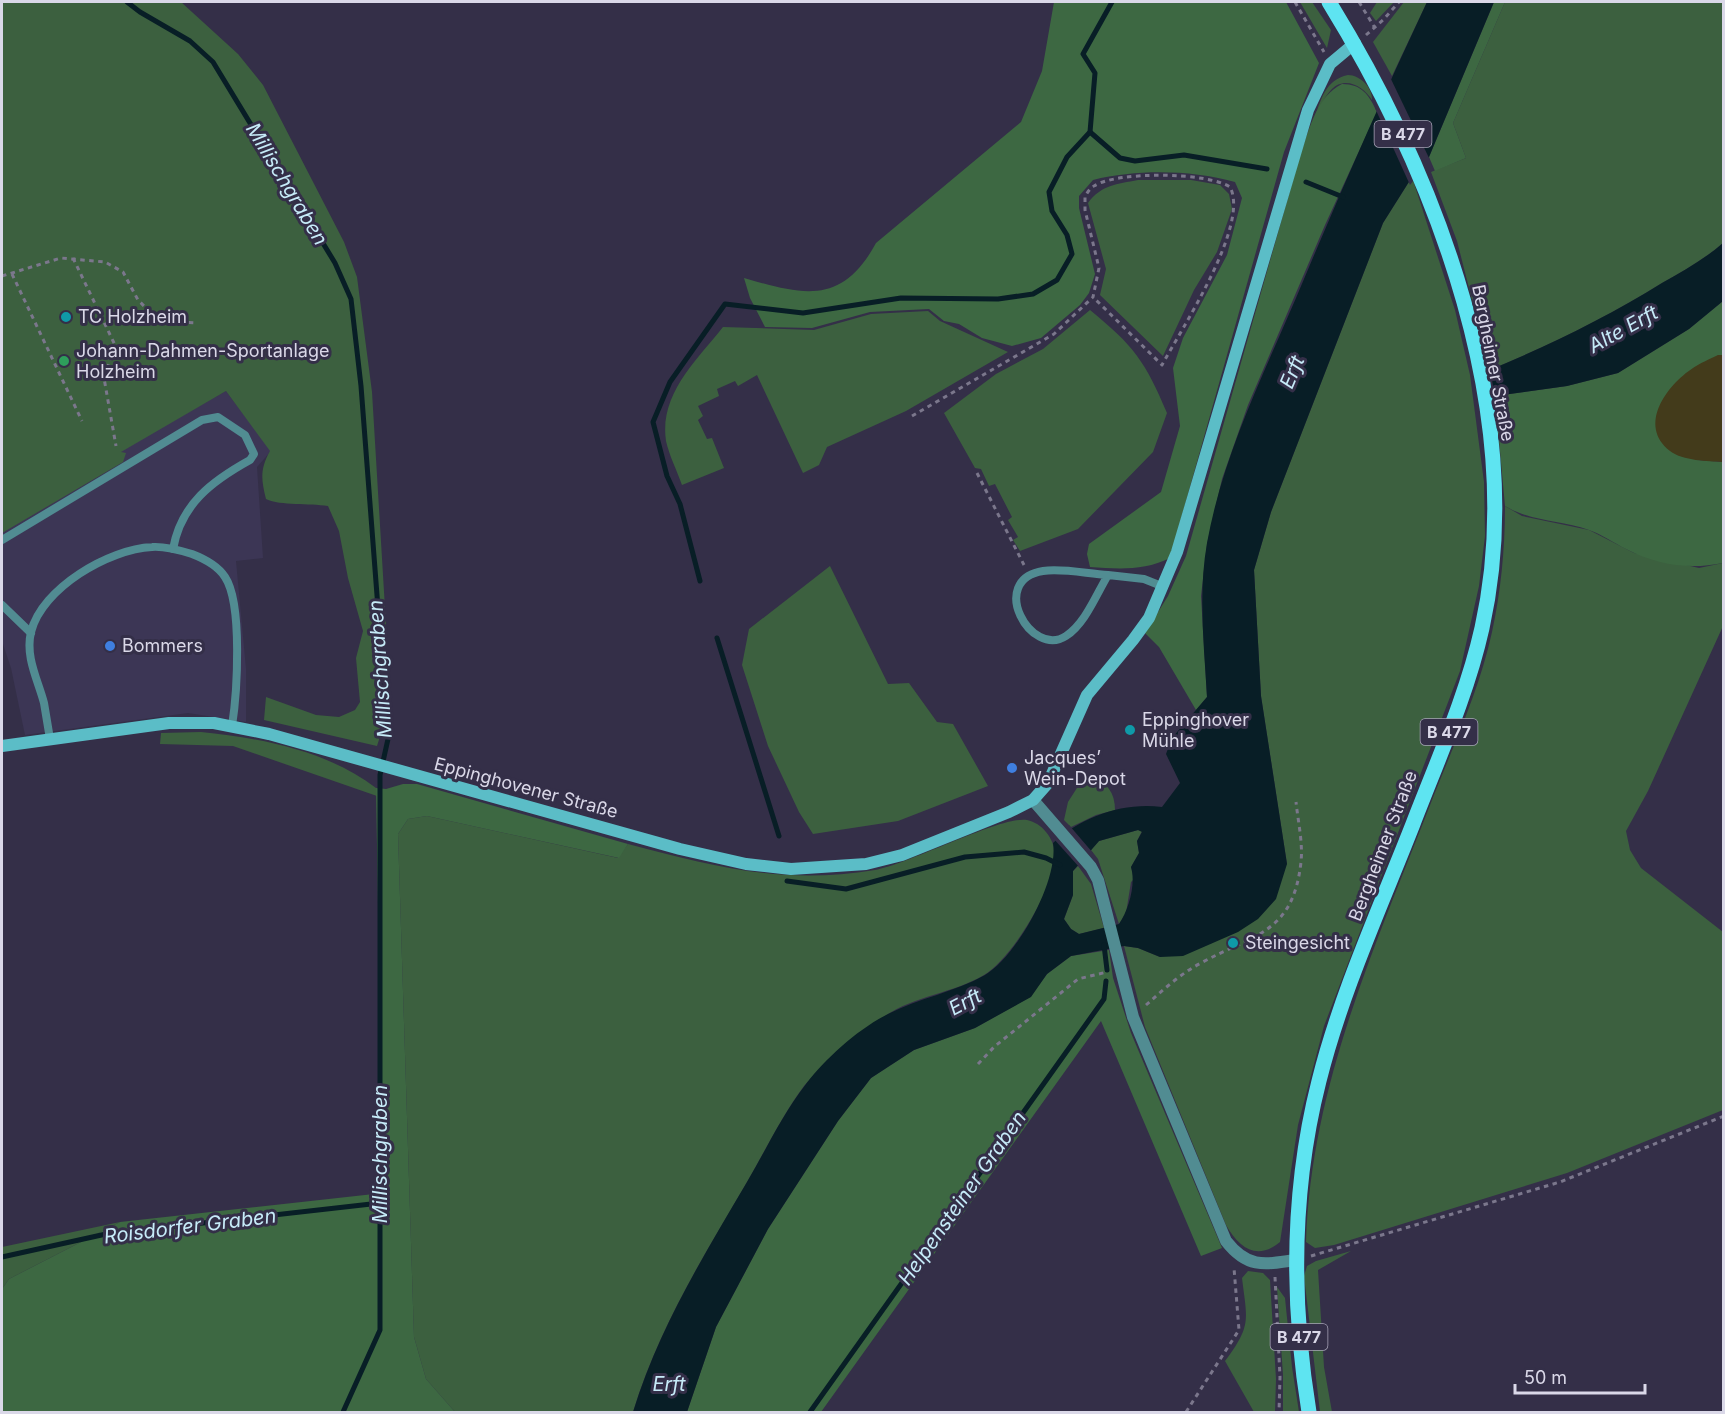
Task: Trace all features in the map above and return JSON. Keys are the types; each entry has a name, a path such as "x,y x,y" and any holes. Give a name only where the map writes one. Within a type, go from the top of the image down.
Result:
{"main road":[{"name":"Bergheimer Straße","path":"1309,1413 1300,1353 1295,1260 1301,1170 1319,1080 1351,982 1467,681 1490,587 1495,537 1495,482 1489,426 1465,309 1447,246 1428,193 1374,78 1329,2"},
{"path":"1033,800 1048,783 1087,695 1133,640 1164,587 1177,552 1308,110 1330,64 1354,44"},
{"name":"Eppinghovener Straße","path":"2,747 169,723 196,722 232,726 680,849 746,864 791,869 866,864 902,855 1033,800"}],"street":[{"path":"1033,800 1091,867 1098,880 1133,1017 1219,1227 1235,1252 1246,1260 1274,1264 1295,1260"}],"lane":[{"path":"2,540 202,420 218,417 245,435 254,454 250,460 207,486 180,523 173,549"},
{"path":"51,739 31,662 31,633 37,616 50,599 93,566 130,550 152,547 196,555 214,566 226,578 231,590 237,672 232,726"},
{"path":"1108,575 1077,627 1064,638 1051,639 1038,635 1024,624 1018,612 1015,600 1019,586 1029,577 1043,572 1108,575 1144,579 1164,587"},
{"path":"2,605 31,633"}],"path":[{"path":"1295,2 1330,64"},
{"path":"1359,2 1375,28"},
{"path":"1354,44 1375,28 1399,2"},
{"path":"912,416 1054,333 1093,297 1099,268 1085,210 1085,196 1093,186 1131,177 1208,178 1230,187 1235,195 1234,214 1227,246 1162,365 1093,297"},
{"path":"73,258 115,345 104,378 116,446"},
{"path":"2,276 44,261 73,258 116,266 123,272 138,300 151,313 176,322 196,323"},
{"path":"11,273 82,421"},
{"path":"977,473 1029,577"},
{"path":"1133,1017 1171,983 1201,963 1247,942 1280,921 1293,899 1302,861 1296,802"},
{"path":"978,1064 994,1047 1078,979 1120,970"},
{"path":"1295,1260 1560,1182 1724,1116"},
{"path":"1186,1413 1239,1330 1234,1269 1235,1252"},
{"path":"1274,1264 1280,1377 1279,1413"}],"shaded area":[{"path":"226,391 271,451 257,467 263,558 236,561 246,669 246,722 188,713 25,735 11,668 2,641 2,528 134,443"}],"green space":[{"path":"2,2 181,2 238,54 263,85 344,242 357,277 372,392 386,625 375,630 372,637 383,727 377,746 264,720 266,697 316,715 339,717 355,710 360,702 356,658 363,631 348,578 339,531 328,506 279,503 266,499 262,474 270,451 226,391 121,452 126,453 123,462 2,533"},
{"path":"1054,2 1286,2 1319,63 1284,152 1170,558 1141,567 1090,567 1087,554 1089,544 1161,492 1180,426 1173,368 1183,338 1227,255 1242,198 1235,182 1201,175 1164,172 1110,176 1093,180 1079,196 1079,208 1095,274 1089,293 1080,305 1041,338 1012,346 982,338 959,324 944,321 929,309 870,312 812,328 765,327 750,298 744,278 785,289 803,291 835,286 849,277 863,263 876,243 1021,122 1042,71"},
{"path":"1300,2 1312,2 1331,30 1327,48"},
{"path":"1377,2 1394,2 1376,21 1370,13"},
{"path":"1404,2 1427,2 1392,76 1373,42"},
{"path":"1494,2 1505,2 1453,123 1466,158 1435,171 1429,157"},
{"path":"1505,2 1723,2 1723,243 1694,264 1599,319 1490,370 1457,241 1431,172 1466,158 1453,123"},
{"path":"1348,75 1357,77 1365,83 1372,95 1372,100 1354,84 1342,83 1328,93 1314,119 1329,86 1334,81"},
{"path":"1342,84 1360,88 1371,100 1377,112 1325,225 1248,405 1222,479 1207,544 1201,596 1207,697 1196,710 1159,647 1145,633 1168,596 1186,556 1301,152 1320,104 1333,89"},
{"path":"1412,177 1455,310 1470,375 1484,482 1485,536 1479,586 1460,671 1324,1026 1298,1125 1280,1242 1264,1251 1256,1251 1237,1240 1226,1225 1145,1027 1124,946 1138,948 1160,957 1287,864 1261,696 1254,570 1271,512 1383,223"},
{"path":"1138,180 1191,180 1220,185 1229,194 1232,209 1217,252 1194,290 1163,356 1100,295 1106,269 1088,203 1104,189"},
{"path":"1723,301 1723,355 1718,355 1697,460 1723,462 1723,563 1686,566 1649,559 1589,530 1525,515 1505,506 1495,396 1567,386 1618,373 1689,329"},
{"path":"1090,310 1118,334 1137,355 1152,380 1167,413 1153,452 1078,529 1020,551 1013,540 1018,537 1008,520 1012,517 995,484 989,486 981,469 975,468 944,413 996,374 1043,349"},
{"path":"928,311 940,321 1008,352 906,411 827,447 819,465 803,473 757,375 738,386 735,381 717,389 719,396 698,406 703,416 698,420 707,439 712,438 724,468 682,485 666,441 665,424 668,408 682,379 723,327 814,330 871,314"},
{"path":"1505,506 1522,516 1589,530 1634,553 1699,568 1723,563 1723,626 1648,791 1626,831 1630,850 1641,868 1723,932 1723,1110 1567,1173 1334,1245 1315,1248 1306,1242 1311,1183 1320,1125 1334,1069 1370,958 1481,674 1498,601"},
{"path":"830,566 888,684 909,683 937,722 953,724 988,786 898,821 813,834 799,812 768,746 742,665 749,629"},
{"path":"201,732 247,738 293,748 337,764 376,788 377,796 233,746 160,744 161,733"},
{"path":"1091,776 1102,781 1112,793 1115,810 1096,815 1071,827 1064,820 1068,802 1084,777"},
{"path":"403,784 417,784 628,844 619,858 427,816 408,819 398,834 414,1337 426,1379 455,1412 2,1412 2,1289 9,1279 120,1222 383,1193 376,788 386,789"},
{"path":"427,816 618,858 628,844 720,866 810,876 875,870 890,866 977,832 1015,820 1027,820 1038,824 1052,842 1055,854 1053,868 1040,902 1019,938 995,967 972,981 896,1009 866,1031 804,1086 780,1123 681,1297 655,1353 633,1412 455,1412 426,1379 414,1337 398,834 408,819"},
{"path":"1138,830 1142,831 1137,841 1139,853 1131,867 1134,879 1131,882 1126,913 1119,924 1098,859 1091,850 1099,841"},
{"path":"1078,866 1091,884 1104,928 1079,934 1071,929 1064,919 1073,895 1073,871"},
{"path":"1109,950 1113,978 1131,1033 1222,1248 1201,1256 1101,1021 821,1412 687,1412 716,1327 768,1229 838,1121 871,1078 914,1050 975,1028 1030,997 1047,974 1071,956"},
{"path":"120,1222 9,1279 2,1289 2,1247"},
{"path":"1351,1251 1318,1270 1324,1367 1332,1412 1320,1412 1304,1276 1307,1266 1316,1261"},
{"path":"1248,1271 1263,1273 1270,1280 1276,1379 1275,1412 1254,1412 1225,1361 1244,1330 1246,1313 1242,1278"},
{"path":"1277,1287 1285,1298 1299,1412 1283,1412"}],"sand":[{"path":"1718,355 1723,355 1723,462 1682,457 1670,451 1660,441 1656,429 1659,406 1683,375"}],"water":[{"name":"Erft","path":"1427,2 1494,2 1429,157 1412,177 1383,223 1271,512 1254,570 1261,696 1287,864 1276,899 1258,919 1238,932 1183,956 1160,957 1138,948 1124,946 1071,956 1047,974 1031,997 975,1028 914,1050 871,1078 838,1121 768,1229 716,1327 687,1412 633,1412 656,1351 683,1294 782,1119 814,1074 843,1045 877,1020 900,1008 973,981 997,965 1010,952 1033,916 1049,877 1053,859 1053,843 1064,834 1103,813 1132,807 1162,807 1180,783 1166,754 1172,738 1207,697 1202,620 1204,562 1224,474 1248,408","holes":["1138,830 1142,832 1137,841 1139,853 1131,867 1133,881 1131,896 1119,924 1079,934 1071,929 1064,919 1073,895 1073,871 1099,841"]},
{"name":"Alte Erft","path":"1723,243 1723,301 1689,329 1618,373 1567,386 1495,396 1490,370 1599,319 1694,264"}],"pier":[{"path":"1389,75 1430,160 1410,185 1375,108"},
{"path":"1069,825 1093,853 1080,868 1053,838"}],"waterway":[{"name":"Millischgraben","path":"127,2 190,41 213,62 335,263 351,299 361,386 388,739 380,775 380,1330 343,1412"},
{"path":"700,581 680,504 667,476 653,422 670,382 725,304 803,313 901,298 998,299 1033,294 1057,280 1072,254 1067,235 1052,211 1049,192 1067,157 1090,132 1095,73 1083,54 1112,2"},
{"path":"1090,132 1120,158 1135,161 1184,155 1267,169"},
{"path":"1306,182 1343,197"},
{"path":"717,638 779,836"},
{"path":"787,881 846,889 965,857 1024,852 1046,858 1060,865"},
{"name":"Helpensteiner Graben","path":"1104,945 1107,970"},
{"name":"Helpensteiner Graben","path":"810,1412 1104,999 1106,981"},
{"name":"Roisdorfer Graben","path":"2,1257 106,1234 380,1203"}],"place":[{"name":"TC Holzheim","path":"66,317"},
{"name":"Johann-Dahmen-Sportanlage Holzheim","path":"64,361"},
{"name":"Bommers","path":"110,646"},
{"name":"Eppinghover Mühle","path":"1130,730"},
{"name":"Jacques’ Wein-Depot","path":"1012,768"},
{"name":"Steingesicht","path":"1233,943"}]}
